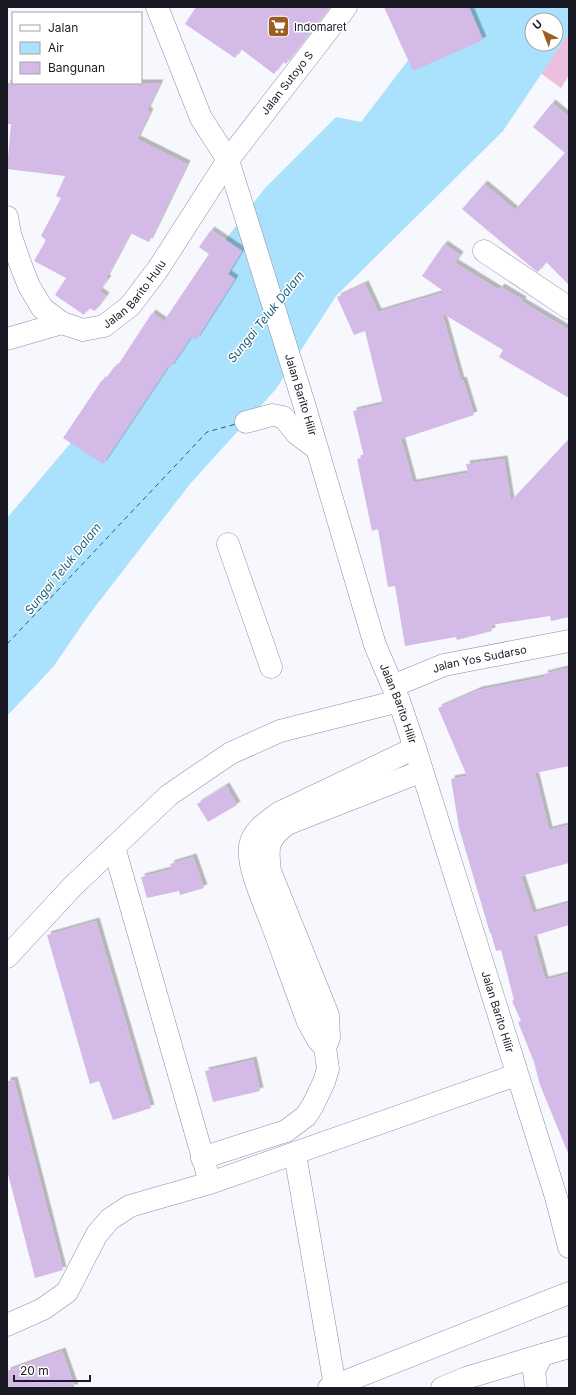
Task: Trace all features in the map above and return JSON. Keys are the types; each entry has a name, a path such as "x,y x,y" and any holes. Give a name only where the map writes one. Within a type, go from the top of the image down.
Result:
{"main road":[{"name":"Jalan Barito Hilir","path":"157,7 201,118 228,160 304,404 375,645 396,693 415,748 516,1075 556,1197 569,1247"},
{"name":"Jalan Sutoyo S","path":"228,160 346,7"},
{"name":"Jalan Barito Hulu","path":"7,216 10,234 29,286 42,308 62,323 83,330 104,326 130,306 158,270 228,160"},
{"path":"484,251 569,308"},
{"path":"7,339 62,323"},
{"path":"246,422 272,415 283,417 297,434 317,450"},
{"path":"228,544 271,667"},
{"name":"Jalan Yos Sudarso","path":"7,957 72,886 169,795 231,753 280,731 396,693 444,665 569,641"},
{"path":"202,1158 286,1131 306,1116 313,1105 328,1070 325,1047 329,1038 328,1015 270,871 258,848 254,836 265,823 279,813 415,748"},
{"path":"258,848 287,824 422,771"},
{"path":"114,847 210,1183"},
{"path":"7,1325 43,1309 68,1292 97,1234 110,1219 130,1206 210,1183 516,1075"},
{"path":"295,1154 332,1387 569,1293"},
{"path":"442,1388 466,1378 569,1347"},
{"path":"536,1388 534,1371 542,1355"}],"shaded area":[{"path":"569,7 569,75 561,88 535,69 549,52 564,52 564,12"}],"water":[{"name":"Sungai Teluk Dalam","path":"449,7 569,7 569,33 564,40 564,12 524,12 524,52 556,52 503,131 336,296 276,389 190,484 91,612 53,667 7,716 7,518 69,445 265,188 336,117 361,122"}],"building":[{"path":"196,7 330,7 286,64 283,62 274,74 241,49 235,58 185,24"},
{"path":"384,7 469,7 483,40 413,71"},
{"path":"7,83 160,83 147,110 150,112 137,139 187,164 149,242 130,233 106,278 108,279 99,291 106,296 95,311 89,308 84,315 55,295 66,278 34,261 46,240 41,236 61,198 56,196 65,176 7,169 11,124 7,124"},
{"path":"552,103 569,117 569,285 546,262 538,272 536,271 462,209 484,184 515,210 565,153 533,127"},
{"path":"211,230 242,251 228,274 235,279 196,340 191,337 170,368 168,367 103,464 63,438 102,380 104,381 114,367 116,368 152,313 164,321 209,254 199,247"},
{"path":"444,244 460,255 455,263 499,290 501,287 523,300 522,302 569,330 569,398 499,357 503,350 442,313 461,381 463,380 474,415 401,439 413,483 468,473 466,464 504,459 511,501 569,439 569,617 551,621 550,616 491,625 492,631 457,640 456,637 405,646 395,586 388,587 378,529 372,531 357,459 364,457 353,411 383,404 365,331 354,335 337,297 365,284 378,312 445,292 422,276"},
{"path":"569,668 569,766 535,773 549,830 569,825 569,863 521,876 533,913 569,903 569,925 533,936 545,980 569,974 568,1153 540,1085 534,1062 518,1022 521,1021 512,1001 514,1000 501,950 496,951 459,828 451,779 467,776 438,708 479,690 545,677 544,674"},
{"path":"226,786 237,805 208,822 197,804"},
{"path":"193,857 204,888 180,895 179,891 147,898 141,877 172,869 170,864"},
{"path":"96,921 151,1108 113,1120 99,1081 90,1084 47,935"},
{"path":"253,1060 260,1091 213,1102 205,1071"},
{"path":"14,1080 63,1270 35,1278 7,1170 7,1081"},
{"path":"62,1351 75,1388 7,1388 7,1371"}],"ferry route":[{"path":"7,644 207,432 236,424"}],"place":[{"name":"Indomaret","path":"278,27"}]}
